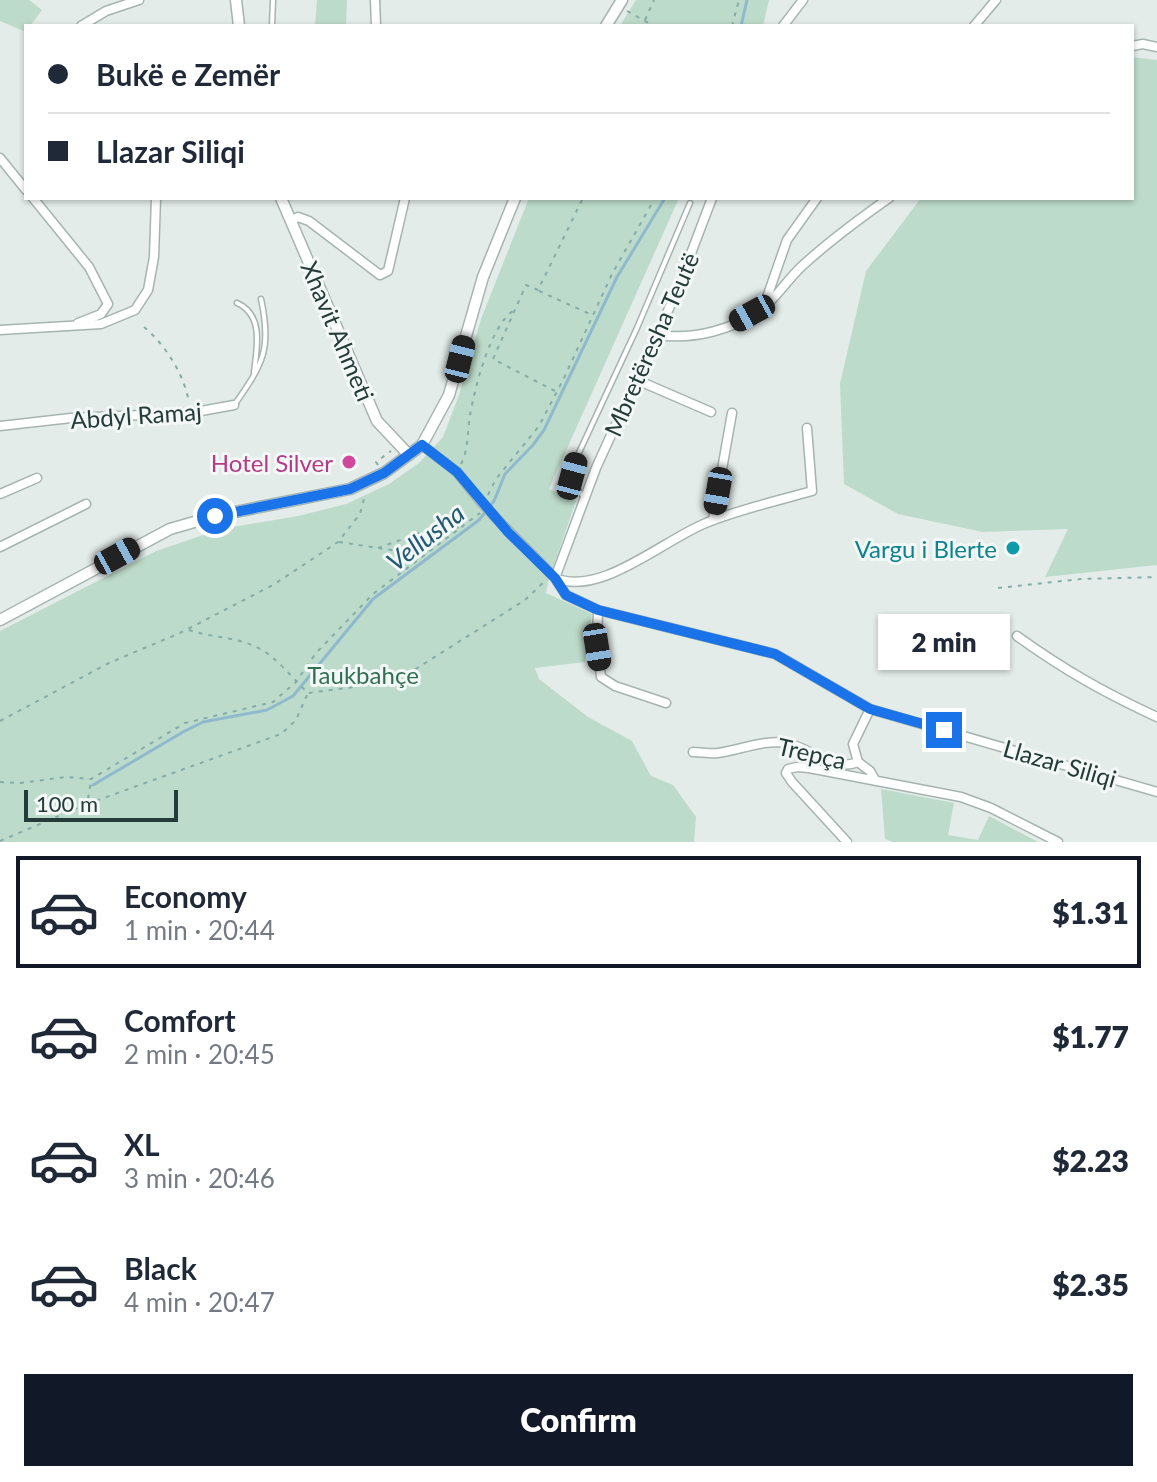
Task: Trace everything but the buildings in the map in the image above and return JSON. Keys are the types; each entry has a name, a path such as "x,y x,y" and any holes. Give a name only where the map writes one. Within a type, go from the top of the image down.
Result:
{"street":[{"path":"84,24 106,11 139,0"},
{"path":"236,0 239,24"},
{"path":"375,0 376,24"},
{"path":"785,24 803,0"},
{"path":"976,24 996,0"},
{"path":"607,24 620,2"},
{"path":"1134,46 1157,47"},
{"path":"0,158 24,188"},
{"path":"34,200 89,267 108,304 101,314 69,326"},
{"path":"0,330 112,321 135,310 148,290 154,257 156,200"},
{"name":"Xhavit Ahmeti","path":"282,200 377,421 409,455"},
{"path":"291,221 304,217 380,275 388,271 391,265 405,200"},
{"path":"0,620 170,529 215,516 361,485 384,473 422,445 449,395 483,277 514,200"},
{"name":"Mbretëresha Teutë","path":"552,577 596,468 658,335 711,200"},
{"path":"763,308 787,240 816,200"},
{"path":"658,335 679,338 697,336 763,308 801,266 886,200"},
{"path":"637,380 711,412"},
{"name":"Abdyl Ramaj","path":"0,426 71,418 190,413 234,405"},
{"path":"713,520 732,413"},
{"path":"552,577 568,584 600,578 713,520 812,491 807,428"},
{"name":"Llazar Siliqi","path":"422,445 457,472 566,595 598,610 775,654 870,709 1157,792"},
{"path":"0,494 37,478"},
{"path":"0,547 86,504"},
{"path":"598,610 597,647 601,677 615,686 666,703"},
{"path":"1017,636 1062,669 1157,717"},
{"path":"858,762 853,744 870,709"},
{"name":"Trepça","path":"693,752 714,753 767,743 786,743 837,763 849,766 858,762 870,771 875,780"},
{"path":"847,842 786,773 788,769 797,767 961,797 991,808 1058,842"}],"lane":[{"path":"272,24 273,0"},
{"path":"585,497 572,483 576,459 637,328 690,203"},
{"name":"Abdyl Ramaj","path":"234,405 261,365 266,334 261,299"},
{"name":"Abdyl Ramaj","path":"237,303 245,306 255,319 257,342 254,374"}],"path":[{"path":"644,22 654,0"},
{"path":"733,24 739,0"},
{"path":"620,2 649,24"},
{"path":"538,290 582,200"},
{"path":"0,782 20,783 66,777 91,779 185,723 273,702 296,682 316,653 356,610 396,574 462,527 490,502 488,496 496,479 539,426 592,315 654,200"},
{"path":"556,391 493,359 526,285 592,315"},
{"path":"457,472 467,452 470,416 481,369 505,317 516,310"},
{"path":"144,327 164,347 187,393 190,413"},
{"path":"379,465 376,462 395,449"},
{"path":"0,721 109,663 187,629 273,585 338,542 360,514 365,496 361,485"},
{"path":"378,548 431,529 462,527"},
{"path":"338,542 424,555"},
{"path":"308,693 384,683 414,670 525,600 552,577"},
{"path":"998,588 1081,579 1157,577"},
{"path":"187,629 262,650 308,693"},
{"path":"0,841 87,804 281,734 296,720 308,693"},
{"path":"87,804 91,779"}],"green space":[{"path":"0,0 29,0 42,10 32,24 24,24 24,31 0,21"},
{"path":"317,0 347,0 346,24 315,24"},
{"path":"636,0 769,0 763,24 621,24"},
{"path":"1134,57 1157,60 1157,565 1045,577 1068,529 983,532 898,514 844,484 840,384 866,271 919,200 1134,200"},
{"name":"Taukbahçe","path":"528,200 678,200 549,489 576,501 546,593 592,614 585,662 535,668 539,679 588,717 632,741 651,776 673,785 696,817 694,842 0,842 0,631 156,551 221,529 346,504 389,484 419,463 443,437 481,319"},
{"path":"881,789 954,803 948,835 978,840 989,816 1038,842 893,842 885,839"}],"waterway":[{"name":"Vellusha","path":"741,24 747,0"},
{"name":"Vellusha","path":"93,785 203,722 267,710 293,696 373,599 479,520 494,501 505,474 544,430 617,277 664,200"}],"place":[{"name":"Hotel Silver","path":"349,462"},
{"name":"Vargu i Blerte","path":"1013,548"}],"route":[{"path":"215,516 350,489 384,473 422,445 457,472 508,532 555,578 566,595 598,610 775,654 870,709 944,730"}]}
